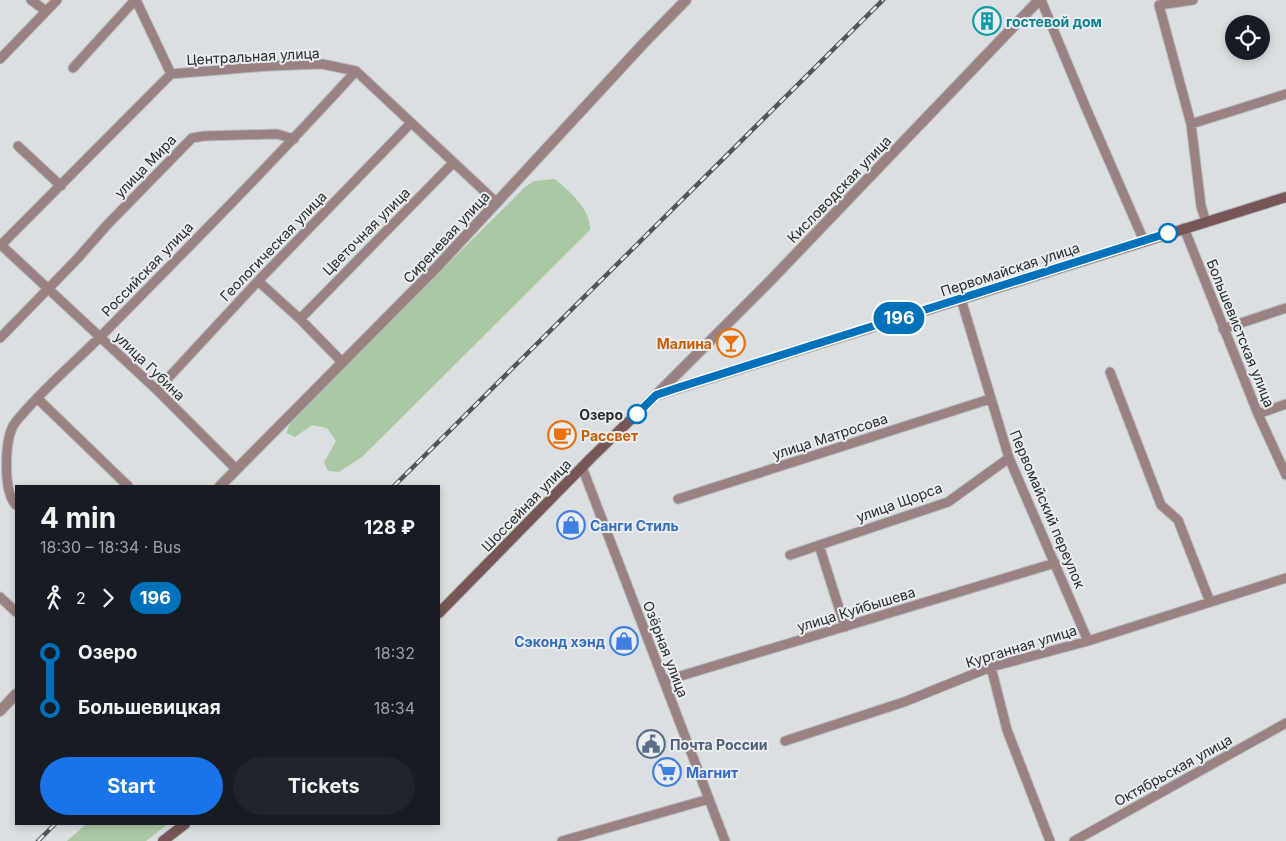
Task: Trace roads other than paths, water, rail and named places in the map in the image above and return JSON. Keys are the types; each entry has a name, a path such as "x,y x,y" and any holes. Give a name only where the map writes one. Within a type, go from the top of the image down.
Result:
{"main road":[{"name":"Первомайская улица","path":"656,395 1286,197"},
{"name":"Шоссейная улица","path":"440,612 582,467 656,395"},
{"path":"162,841 184,825"}],"street":[{"path":"31,0 46,11"},
{"path":"0,58 57,0"},
{"path":"73,68 135,0 171,74"},
{"name":"Сиреневая улица","path":"221,485 436,268 686,0"},
{"path":"1040,0 1144,241"},
{"name":"Кисловодская улица","path":"656,395 771,280 1040,0"},
{"path":"1193,0 1159,5 1191,124 1201,206 1206,222"},
{"name":"Центральная улица","path":"0,245 171,74 269,66 322,64 356,71"},
{"path":"356,71 497,203"},
{"name":"Российская улица","path":"15,504 12,501 8,488 3,464 11,429 37,398 100,337 294,139 356,71"},
{"path":"1191,124 1286,94"},
{"name":"Геологическая улица","path":"157,390 258,281 411,123"},
{"name":"улица Мира","path":"0,338 192,138 277,134 294,139"},
{"path":"18,146 61,186"},
{"name":"Цветочная улица","path":"300,319 453,163"},
{"name":"Большевистская улица","path":"1184,228 1258,414 1286,474"},
{"name":"улица Губина","path":"0,245 46,291 100,337 157,390 236,469"},
{"path":"258,281 300,319 342,362"},
{"name":"Первомайский переулок","path":"961,299 1009,458 1088,641"},
{"path":"1223,329 1286,308"},
{"path":"1110,372 1161,505 1178,520 1210,602"},
{"path":"37,398 127,485"},
{"name":"улица Матросова","path":"678,499 990,400"},
{"path":"1258,414 1286,404"},
{"name":"улица Щорса","path":"790,555 948,502 1009,458"},
{"name":"Озёрная улица","path":"582,467 725,841"},
{"path":"819,545 845,627"},
{"name":"улица Куйбышева","path":"664,681 1055,563"},
{"name":"Курганная улица","path":"785,741 904,702 991,667 1088,641 1286,578"},
{"path":"0,596 15,611"},
{"path":"991,667 1007,730 1050,841"},
{"path":"1,708 15,695"},
{"name":"Октябрьская улица","path":"1074,841 1286,724"},
{"path":"562,841 708,799"}],"railway":[{"path":"395,485 883,0"},
{"path":"38,841 54,825"}],"place":[{"name":"гостевой дом","path":"987,21"},
{"name":"Малина","path":"731,343"},
{"name":"Озеро","path":"637,414"},
{"name":"Рассвет","path":"562,435"},
{"name":"Санги Стиль","path":"571,525"},
{"name":"Сэконд хэнд","path":"624,641"},
{"name":"Почта России","path":"651,744"},
{"name":"Магнит","path":"667,772"}]}
